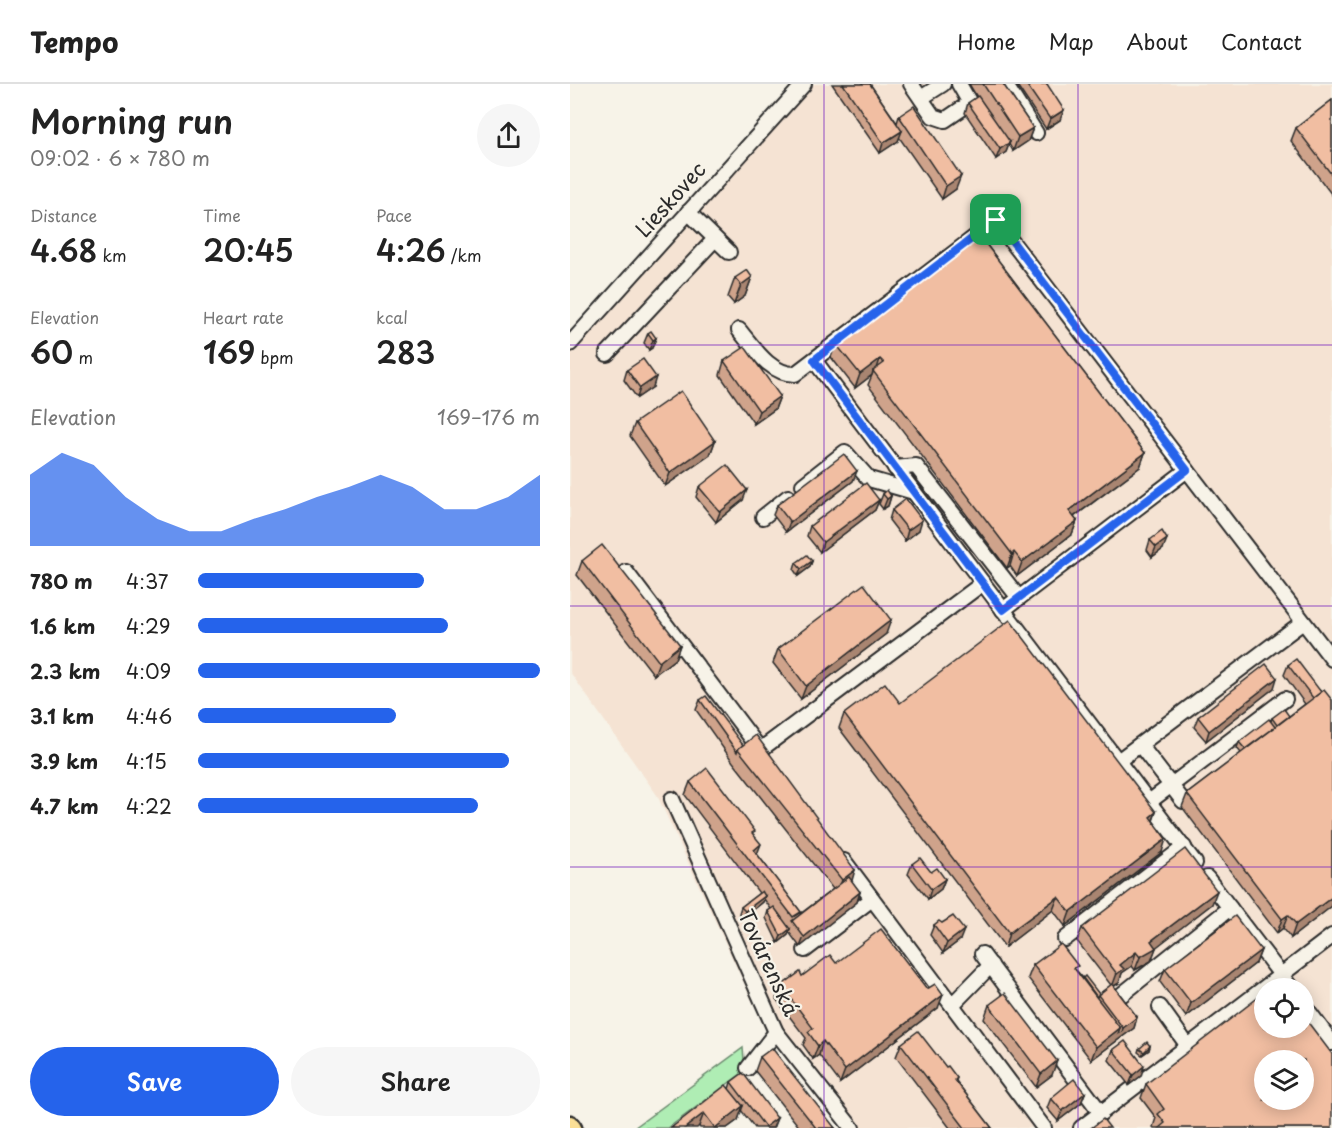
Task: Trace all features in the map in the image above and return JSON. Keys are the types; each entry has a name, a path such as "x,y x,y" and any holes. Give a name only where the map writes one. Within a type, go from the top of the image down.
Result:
{"main road":[{"path":"570,1124 573,1128"}],"lane":[{"name":"Lieskovec","path":"570,344 804,84"},
{"path":"911,84 933,116 945,120 970,103 958,84"},
{"path":"921,98 943,84"},
{"path":"1005,84 1036,133"},
{"path":"688,212 729,252"},
{"path":"739,330 768,363 783,374 795,374 996,220 1332,659"},
{"path":"607,354 715,239"},
{"path":"814,360 1283,978"},
{"path":"763,517 845,452 869,479 914,492"},
{"path":"895,468 916,466 1019,598"},
{"path":"1003,610 1187,470"},
{"path":"626,572 764,754 983,583"},
{"path":"1118,762 1303,622"},
{"path":"1149,802 1285,699"},
{"path":"1140,745 1183,801"},
{"name":"Továrenská","path":"672,799 776,1032 852,1128"},
{"path":"1065,939 1184,847"},
{"path":"837,852 1044,1128"},
{"path":"805,951 872,899"},
{"path":"1120,996 1230,908"},
{"path":"1081,1128 1332,936"},
{"path":"952,1005 986,959 1101,1113"},
{"path":"1160,1007 1188,1046"},
{"path":"1314,1019 1332,1043"},
{"path":"748,1068 776,1032"}],"shaded area":[{"path":"812,84 1332,84 1332,1128 848,1128 754,1005 657,795 570,672 570,353"}],"green space":[{"path":"743,1048 745,1071 668,1128 634,1128"}],"building":[{"path":"843,84 870,84 902,131 883,143"},
{"path":"983,84 1003,84 1033,128 1018,137"},
{"path":"1026,84 1047,84 1064,110 1050,119"},
{"path":"978,96 1010,142 1000,149 968,103"},
{"path":"1332,100 1332,175 1296,128"},
{"path":"914,106 961,176 946,186 899,116"},
{"path":"979,235 1145,453 1069,511 1077,521 1022,562 1014,552 1012,554 873,371 884,363 880,359 860,374 836,344"},
{"path":"747,270 752,277 741,285 735,278"},
{"path":"651,331 656,338 653,340 648,333"},
{"path":"745,347 780,396 759,411 724,361"},
{"path":"643,359 656,377 640,388 627,370"},
{"path":"681,391 715,441 670,473 635,423"},
{"path":"844,454 857,471 790,522 777,505"},
{"path":"727,465 747,490 720,512 699,487"},
{"path":"866,483 879,500 823,542 810,526"},
{"path":"887,490 891,496 887,499 883,494"},
{"path":"906,499 922,520 908,530 892,510"},
{"path":"1162,531 1167,539 1156,547 1150,540"},
{"path":"602,545 680,645 659,662 582,561"},
{"path":"807,555 812,561 801,569 796,563"},
{"path":"864,584 891,620 806,686 778,649"},
{"path":"1010,620 1156,812 1150,817 1166,839 1070,912 1058,897 1009,933 844,714 885,683 900,703"},
{"path":"1296,659 1321,692 1313,698 1288,665"},
{"path":"1266,664 1277,678 1209,731 1198,717"},
{"path":"1324,690 1332,700 1332,897 1296,924 1288,915 1282,919 1187,794"},
{"path":"706,696 743,745 737,752 700,700"},
{"path":"1284,709 1289,716 1277,725 1272,718"},
{"path":"1269,719 1275,727 1245,749 1239,742"},
{"path":"756,735 855,870 842,880 738,749"},
{"path":"707,768 755,831 752,833 761,844 754,850 801,912 793,917 690,782"},
{"path":"1185,849 1217,891 1151,941 1156,948 1140,957 1136,952 1120,965 1124,969 1117,974 1082,928"},
{"path":"920,858 931,872 937,868 945,879 931,889 912,864"},
{"path":"849,877 860,892 804,937 792,921"},
{"path":"762,891 765,896 745,911 741,907"},
{"path":"774,907 790,929 781,936 768,911"},
{"path":"953,916 964,930 947,943 934,925"},
{"path":"1235,916 1261,950 1191,1003 1165,969"},
{"path":"881,929 927,989 935,984 943,995 845,1070 823,1041 818,1046 808,1032 813,1028 781,986 800,972 802,976 830,955 836,963"},
{"path":"1061,944 1078,966 1074,968 1120,1028 1096,1047 1033,965"},
{"path":"1085,976 1099,994 1097,997 1083,978"},
{"path":"1112,984 1137,1017 1123,1028 1098,995"},
{"path":"1005,993 1057,1061 1041,1074 989,1005"},
{"path":"1254,1001 1254,1038 1314,1038 1314,1030 1332,1054 1332,1128 1159,1128 1165,1123 1158,1114 1164,1109 1146,1084"},
{"path":"918,1031 946,1067 948,1066 957,1078 955,1080 992,1128 965,1128 901,1044"},
{"path":"1125,1041 1144,1066 1133,1075 1113,1050"},
{"path":"1147,1042 1150,1046 1144,1052 1139,1049"},
{"path":"772,1048 835,1128 816,1128 760,1057"},
{"path":"743,1073 777,1118 765,1127 731,1082"},
{"path":"1074,1079 1085,1093 1062,1111 1051,1098"},
{"path":"726,1085 743,1106 715,1128 704,1113 685,1128 671,1128"},
{"path":"1103,1119 1110,1128 1091,1128"}],"route":[{"path":"996,220 1187,470 1003,610 814,360 996,220"}]}
